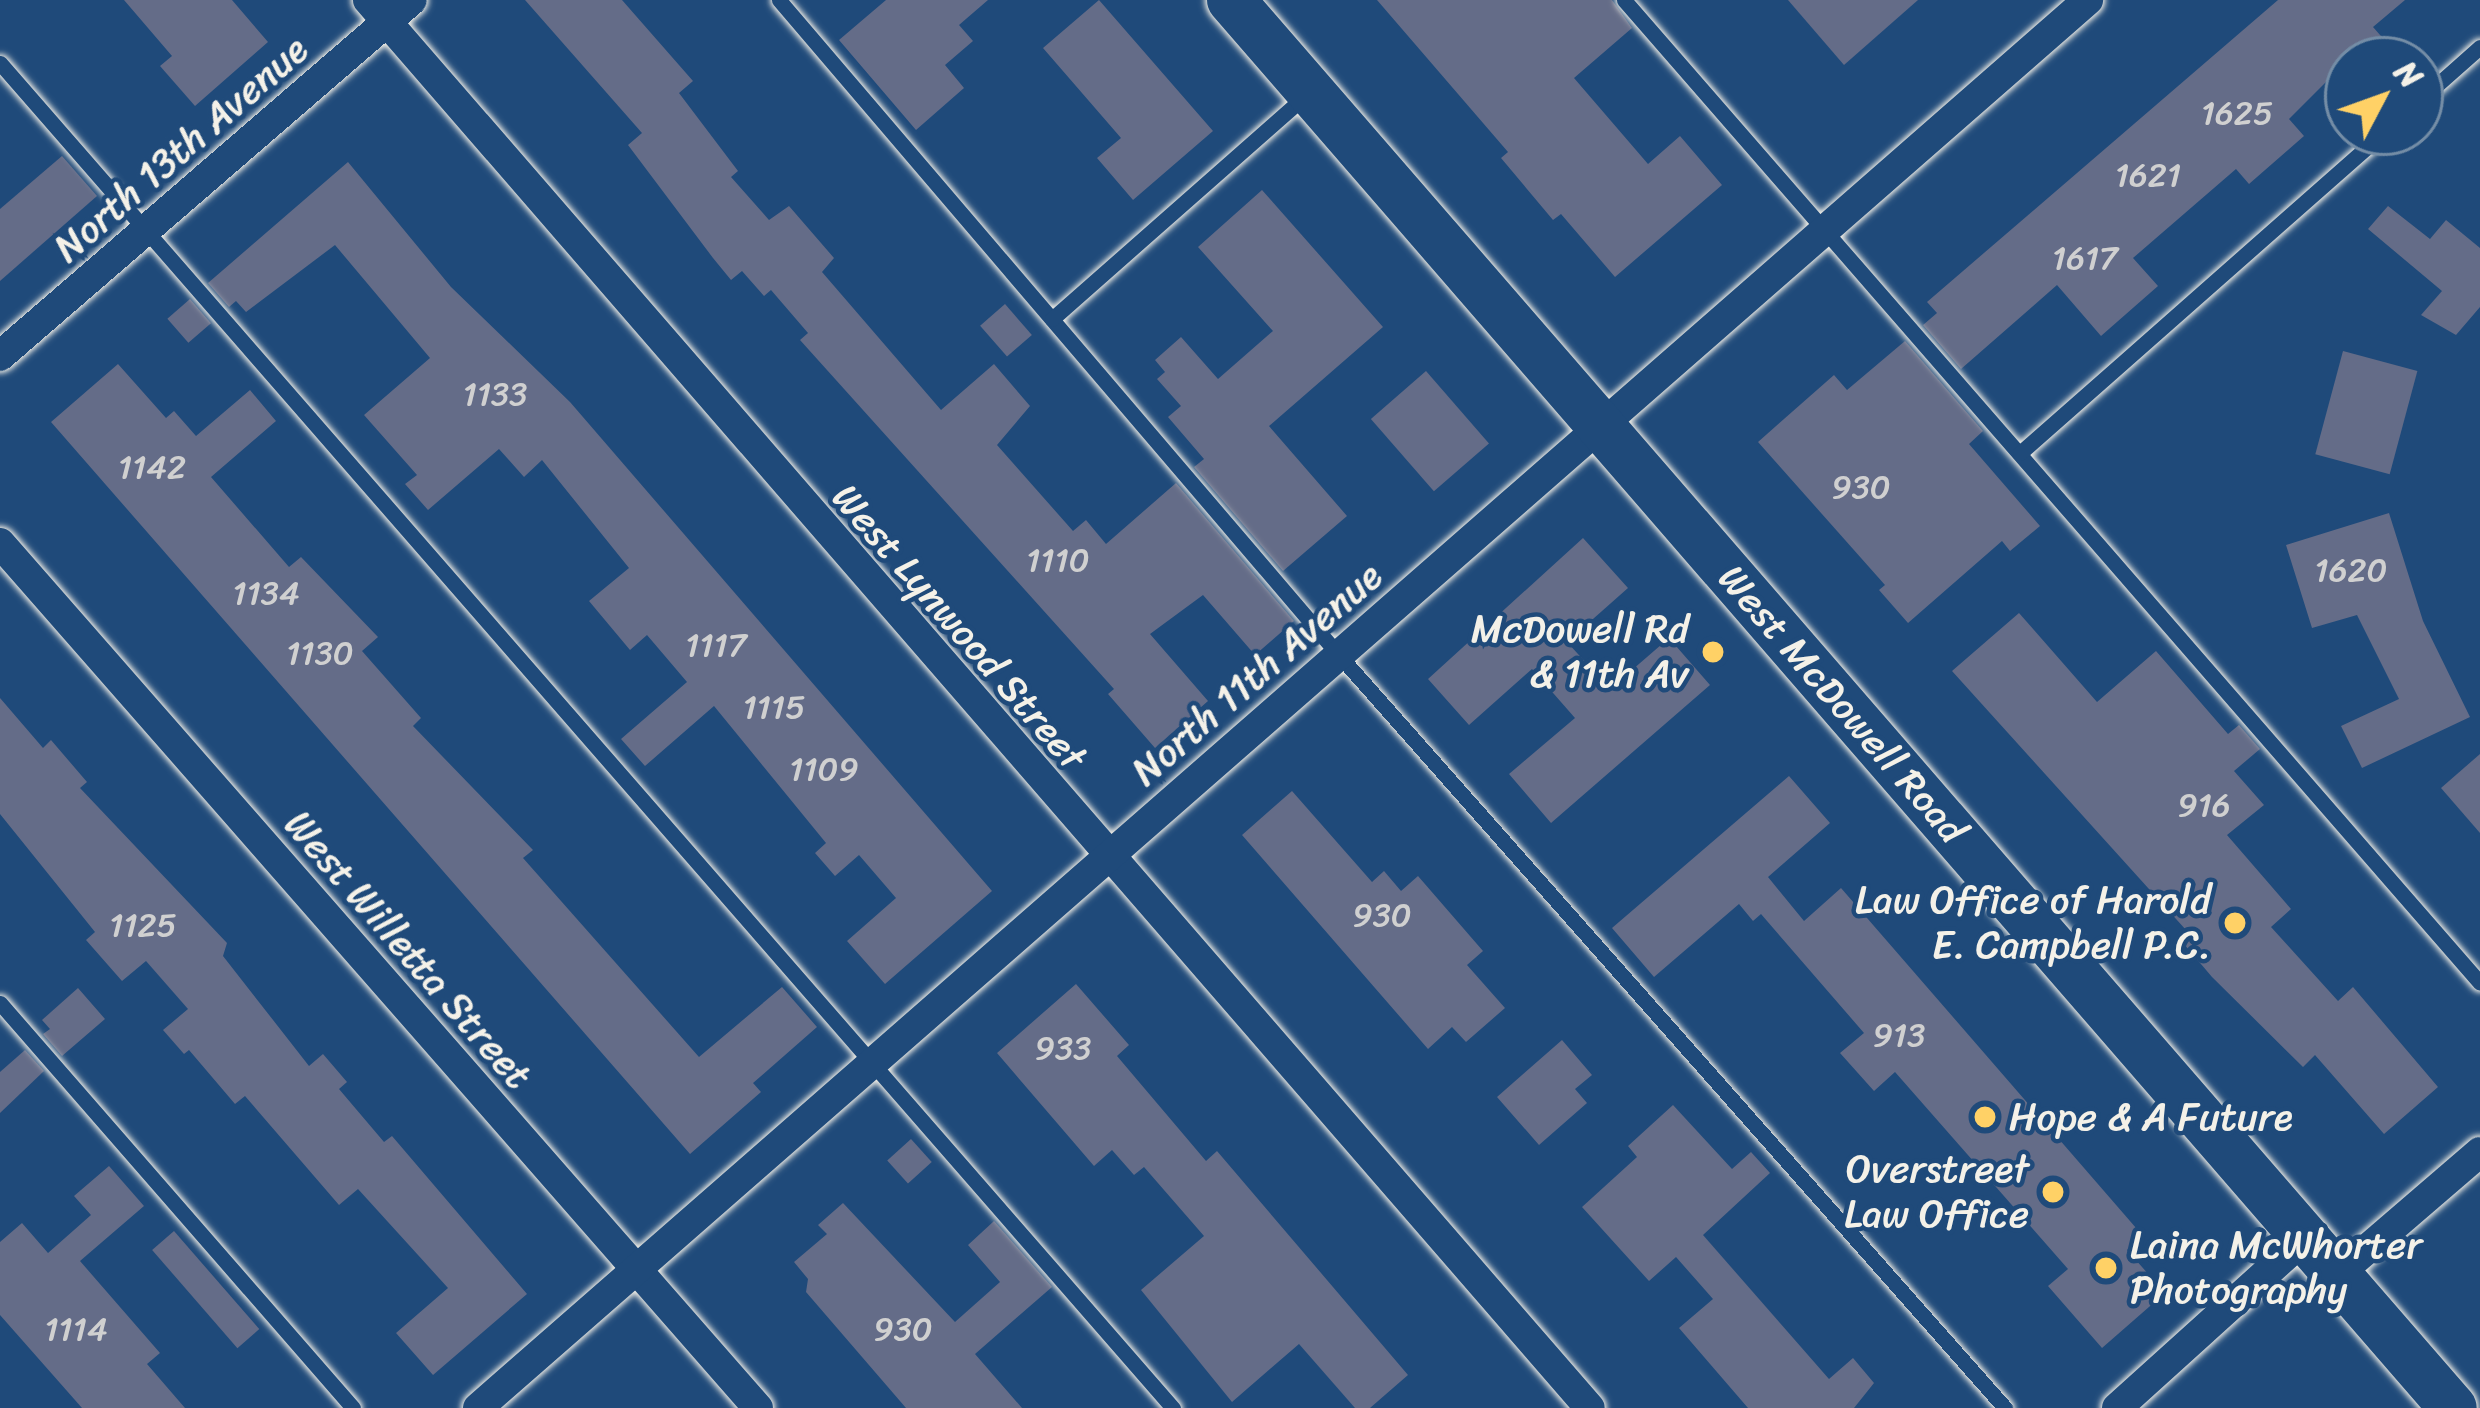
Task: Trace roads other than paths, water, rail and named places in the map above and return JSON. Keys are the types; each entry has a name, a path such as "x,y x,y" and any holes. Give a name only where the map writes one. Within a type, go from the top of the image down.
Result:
{"main road":[{"name":"West McDowell Road","path":"1232,0 2453,1408"}],"street":[{"name":"North 13th Avenue","path":"0,356 146,231 378,11 412,0"},
{"name":"North 11th Avenue","path":"478,1408 1820,229 2089,0"},
{"name":"West Lynwood Street","path":"378,11 1107,859 1590,1408"},
{"name":"West Willetta Street","path":"0,543 758,1408"},
{"path":"2338,1274 2480,1151"},
{"path":"2117,1408 2305,1238"}],"lane":[{"path":"779,0 1338,654 2005,1408"},
{"path":"1626,0 1820,229 2480,982"},
{"path":"2444,79 2480,47"},
{"path":"0,63 1173,1408"},
{"path":"1052,319 1311,91"},
{"path":"2020,453 2357,156"},
{"path":"0,1003 353,1408"}],"place":[{"name":"McDowell Rd & 11th Av","path":"1713,652"},
{"name":"Law Office of Harold E. Campbell P.C.","path":"2235,923"},
{"name":"Hope & A Future","path":"1985,1117"},
{"name":"Overstreet Law Office","path":"2053,1192"},
{"name":"Laina McWhorter Photography","path":"2106,1268"}]}
